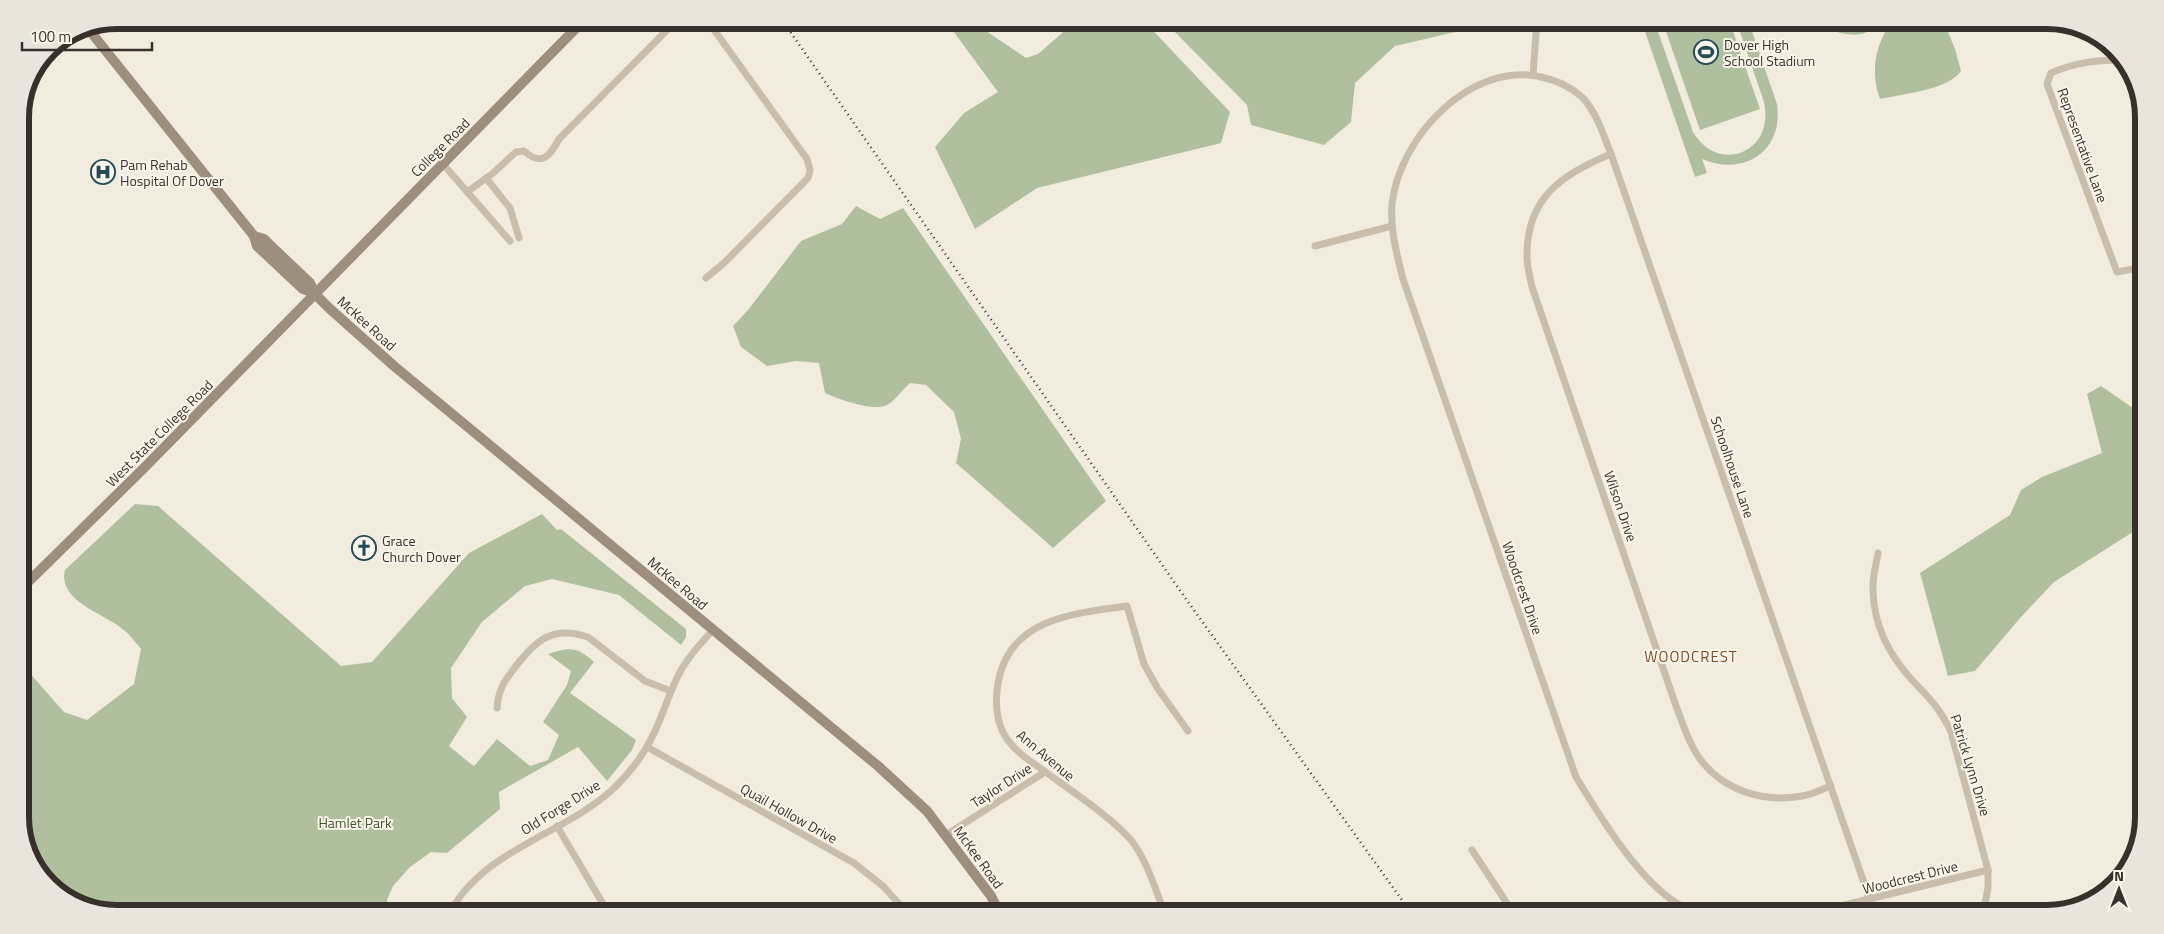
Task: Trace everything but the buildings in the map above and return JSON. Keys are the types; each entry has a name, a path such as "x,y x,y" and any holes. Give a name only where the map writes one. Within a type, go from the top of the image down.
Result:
{"main road":[{"name":"College Road","path":"315,294 572,29"},
{"name":"McKee Road","path":"91,32 254,236 264,239 310,283 315,294 329,308 394,366 878,766 927,811 991,896 996,905"},
{"name":"West State College Road","path":"29,581 144,468 315,294"}],"street":[{"path":"467,192 516,152 524,151 532,158 540,159 552,153 558,139 669,29"},
{"path":"706,278 724,264 808,178 810,170 807,160 714,29"},
{"path":"1533,75 1536,29"},
{"name":"Representative Lane","path":"2115,60 2081,62 2051,72 2047,84 2117,272 2135,269"},
{"name":"Schoolhouse Lane","path":"1533,75 1550,79 1581,96 1595,115 1611,154 1870,900"},
{"name":"Woodcrest Drive","path":"1533,75 1508,76 1488,81 1458,97 1429,124 1410,148 1402,165 1392,204 1394,245 1404,279 1576,777 1590,802 1639,869 1675,905"},
{"name":"Wilson Drive","path":"1611,154 1582,166 1562,179 1547,193 1539,205 1528,235 1527,258 1532,287 1675,703 1688,738 1698,756 1713,774 1730,786 1750,794 1768,798 1803,796 1831,786"},
{"path":"443,164 510,241"},
{"path":"486,178 510,208 519,238"},
{"path":"1314,246 1392,226"},
{"name":"Patrick Lynn Drive","path":"1878,554 1873,590 1878,625 1892,656 1943,713 1988,870 1988,888 1985,905"},
{"name":"Ann Avenue","path":"1161,905 1142,858 1129,838 1012,745 1001,729 997,692 1004,663 1017,643 1046,622 1068,615 1127,606 1144,664 1158,689 1188,731"},
{"name":"Old Forge Drive","path":"455,905 472,882 484,871 512,852 594,804 623,779 647,747 685,663 713,630"},
{"path":"497,708 503,683 529,649 538,641 557,634 573,634 588,638 644,681 671,692"},
{"name":"Quail Hollow Drive","path":"647,747 854,863 884,887 900,905"},
{"name":"Taylor Drive","path":"946,835 1045,772"},
{"path":"557,826 604,905"},
{"path":"1472,850 1508,905"},
{"name":"Woodcrest Drive","path":"1848,905 1988,870"}],"green space":[{"path":"952,29 983,29 1026,58 1038,54 1067,29 1152,29 1230,112 1221,143 1037,188 975,229 935,147 964,113 998,92"},
{"path":"1172,29 1465,29 1395,46 1355,83 1351,122 1324,145 1251,125 1247,105"},
{"path":"1644,29 1657,29 1693,132 1704,146 1717,153 1731,155 1744,152 1755,144 1762,132 1765,117 1763,99 1739,29 1751,29 1777,104 1778,121 1774,135 1767,147 1758,156 1746,162 1732,165 1718,164 1702,159 1707,173 1695,177"},
{"path":"1665,29 1732,29 1760,109 1700,130"},
{"path":"1830,29 1871,29 1855,35"},
{"path":"1888,29 1947,29 1961,71 1946,83 1935,87 1880,99 1875,78 1875,68 1876,57 1882,38"},
{"path":"856,206 880,219 903,208 1106,501 1053,548 956,463 961,439 954,412 926,385 910,383 887,405 881,407 865,406 825,393 819,363 796,361 767,366 741,347 733,326 748,310 801,241 842,224"},
{"path":"2101,386 2133,408 2135,406 2135,531 2054,582 1975,671 1948,676 1920,573 2010,515 2021,490 2042,477 2102,453 2087,394"},
{"name":"Hamlet Park","path":"135,504 158,506 341,666 372,662 469,553 542,514 557,530 561,529 686,629 686,637 681,645 619,595 552,579 525,586 482,622 451,668 452,698 467,717 449,746 471,764 474,766 497,739 530,766 548,760 559,735 543,722 567,685 571,671 548,654 568,649 583,653 594,662 570,693 636,740 632,750 607,781 578,747 499,792 500,809 447,853 431,852 410,867 393,886 387,900 389,905 99,904 73,894 54,880 33,846 29,823 29,672 64,712 87,720 134,684 141,649 125,631 85,606 68,591 65,581 65,570"}],"railway":[{"path":"788,29 1186,599 1406,905"}],"place":[{"name":"Dover High School Stadium","path":"1706,52"},
{"name":"Pam Rehab Hospital Of Dover","path":"103,172"},
{"name":"Grace Church Dover","path":"364,548"}],"district":[{"name":"WOODCREST","path":"1691,656"}]}
